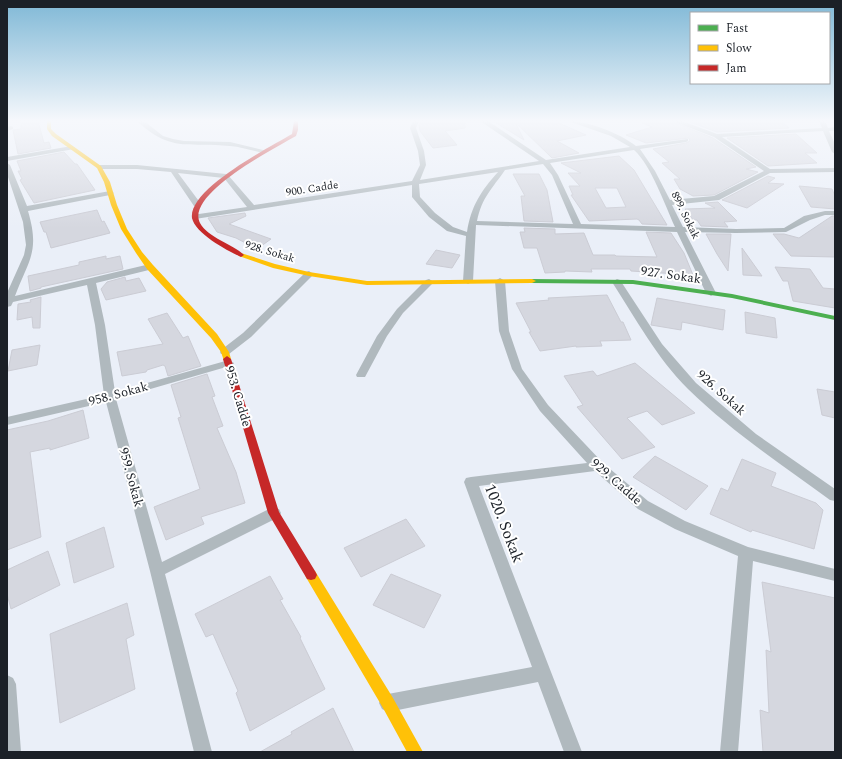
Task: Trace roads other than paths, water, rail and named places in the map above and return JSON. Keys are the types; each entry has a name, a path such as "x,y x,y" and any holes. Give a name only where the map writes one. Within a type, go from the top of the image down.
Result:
{"street":[{"path":"7,159 22,156"},
{"name":"953. Cadde","path":"84,156 99,167 107,182 124,229 139,253 150,267 214,336 227,357 274,513 388,703 415,752"},
{"path":"195,217 197,204 206,193 226,176 256,156"},
{"path":"422,156 423,165 415,183 416,197 432,216 450,229 470,235"},
{"path":"537,156 546,162 555,175 578,227"},
{"name":"900. Cadde","path":"195,217 579,156"},
{"name":"899. Sokak","path":"643,156 711,292"},
{"path":"747,156 769,171"},
{"path":"7,165 24,209 29,241 28,253 8,303"},
{"path":"99,167 137,167 174,172 226,176 252,208"},
{"path":"468,281 472,223 482,195 503,169"},
{"path":"667,202 716,198 769,171 835,170"},
{"path":"174,172 197,204"},
{"path":"24,209 110,193"},
{"path":"472,223 578,227 680,228 736,231 786,230 807,218 825,213 835,213"},
{"name":"928. Sokak","path":"195,217 202,231 234,252 273,266 309,274 368,282 500,281"},
{"path":"8,303 150,267"},
{"path":"227,357 247,335 309,274"},
{"name":"959. Sokak","path":"91,281 100,325 110,397 204,752"},
{"name":"927. Sokak","path":"500,281 633,282 711,292 835,318"},
{"name":"929. Cadde","path":"500,281 504,331 517,369 544,408 598,466 643,505 680,525 746,552 835,575"},
{"path":"361,375 382,336 400,311 429,282"},
{"name":"926. Sokak","path":"618,282 658,346 692,386 752,438 835,496"},
{"name":"958. Sokak","path":"7,421 110,397 227,357"},
{"name":"1020. Sokak","path":"543,673 471,482 598,466"},
{"path":"157,571 274,513"},
{"path":"729,752 746,552"},
{"path":"388,703 543,673 573,752"},
{"path":"7,684 12,752"}]}
